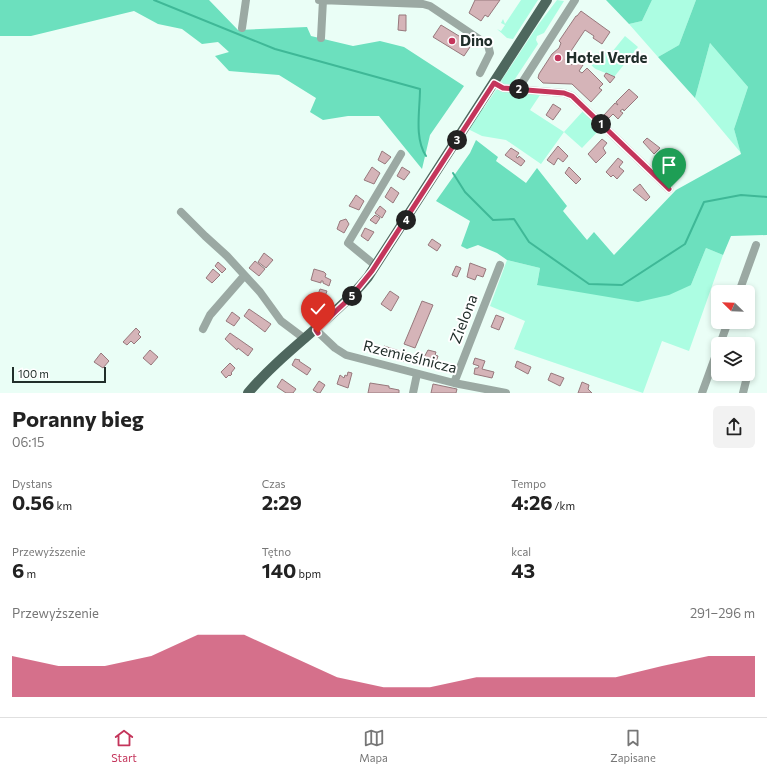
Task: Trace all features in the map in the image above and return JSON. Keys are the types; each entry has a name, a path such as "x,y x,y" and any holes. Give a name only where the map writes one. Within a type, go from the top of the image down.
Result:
{"main road":[{"path":"248,393 269,370 316,330 350,298 376,266 547,0"}],"street":[{"path":"242,28 246,0"},
{"path":"319,0 423,4 430,6 488,45 490,53 480,73"},
{"path":"321,38 323,0"},
{"path":"518,89 575,0"},
{"path":"494,83 503,88 564,93 572,96 669,189"},
{"path":"376,266 348,243 401,154"},
{"path":"181,212 260,292 281,321 305,339"},
{"path":"742,285 756,245"},
{"name":"Zielona","path":"454,383 500,265"},
{"path":"203,329 210,314 244,276"},
{"name":"Rzemieślnicza","path":"316,330 335,348 346,355 454,383 506,393"},
{"path":"702,393 711,368"},
{"path":"413,393 417,374"},
{"path":"743,393 746,381"}],"green space":[{"path":"0,0 209,0 238,30 307,27 311,36 353,46 380,41 404,47 464,86 430,135 422,169 379,116 348,116 323,120 310,112 316,98 279,75 229,71 215,56 229,52 218,42 202,44 182,29 158,24 134,11 31,36 0,36"},
{"path":"521,0 538,0 513,39 507,38 497,29 501,31 505,25 501,23 503,19 505,24"},
{"path":"557,0 564,1 544,33 537,36 536,40 538,44 513,82 516,85 503,84 501,81 538,25"},
{"path":"606,0 652,0 642,21 629,24"},
{"path":"652,0 696,0 679,45 658,57 629,24 642,21"},
{"path":"696,0 767,0 767,235 731,236 723,255 706,248 691,285 669,295 638,302 537,285 540,268 507,260 497,253 478,245 467,249 461,246 470,221 436,201 470,153 476,140 498,157 496,161 526,183 537,168 567,206 563,211 587,240 594,232 614,255 676,190 741,154 734,129 748,87 710,43 695,98 658,57 679,45"},
{"path":"625,36 638,47 614,77 594,68 589,58 595,53 612,52"},
{"path":"710,43 748,87 734,129 741,153 695,98"},
{"path":"499,89 540,95 530,110 564,132 541,164 506,140 482,136 470,130 470,126 483,107 484,108 496,90"},
{"path":"583,111 601,128 582,148 564,132"},
{"path":"706,248 723,255 712,285 711,285 711,289 689,351 662,341 643,393 514,349 525,321 490,306 507,260 540,268 537,284 691,285"}],"building":[{"path":"475,0 500,0 488,17 485,15 481,21 469,13"},
{"name":"Hotel Verde","path":"581,11 610,32 602,44 585,30 565,60 572,65 575,61 583,65 579,71 582,73 587,68 603,84 599,88 602,90 591,102 572,84 543,83 538,78 552,54 559,48 561,43 559,41"},
{"path":"399,15 406,15 406,31 398,30"},
{"name":"Dino","path":"441,25 472,44 464,56 433,37"},
{"path":"606,73 615,77 610,83 604,76"},
{"path":"629,89 638,97 624,111 623,109 620,111 623,113 618,119 613,114 608,119 604,115 615,103 618,105 616,102"},
{"path":"553,104 561,109 553,120 546,115"},
{"path":"647,138 660,148 654,154 643,142"},
{"path":"602,139 607,143 603,148 606,153 596,163 588,154"},
{"path":"558,146 568,156 563,162 558,158 554,165 547,160"},
{"path":"511,148 519,153 516,157 518,158 519,156 525,161 521,166 505,155"},
{"path":"382,151 391,157 385,164 378,160"},
{"path":"618,158 623,162 619,167 624,171 617,179 613,175 611,177 606,172"},
{"path":"670,158 679,167 671,175 661,168"},
{"path":"372,167 380,173 374,184 364,180"},
{"path":"402,167 410,172 404,180 397,176"},
{"path":"569,167 581,179 576,184 565,173"},
{"path":"640,184 650,197 646,201 633,190"},
{"path":"391,187 399,193 393,203 385,197"},
{"path":"356,195 364,201 359,210 349,206"},
{"path":"380,206 386,211 382,218 375,213"},
{"path":"375,215 380,218 376,224 370,220"},
{"path":"346,219 349,224 344,233 337,229 340,221"},
{"path":"365,228 374,232 368,241 361,236"},
{"path":"432,239 441,245 437,251 428,245"},
{"path":"264,253 273,260 266,268 258,262"},
{"path":"255,261 265,269 259,276 249,268"},
{"path":"218,262 226,269 222,273 215,266"},
{"path":"470,263 486,269 483,277 477,275 475,280 467,277"},
{"path":"456,266 461,268 457,277 452,275"},
{"path":"213,269 220,275 212,283 206,278"},
{"path":"314,269 326,274 325,277 331,280 329,286 323,283 323,281 321,281 321,283 311,280"},
{"path":"320,289 327,291 318,315 311,313"},
{"path":"390,291 399,297 391,311 381,304"},
{"path":"422,301 433,305 415,348 404,344"},
{"path":"249,309 271,324 265,332 244,316"},
{"path":"232,312 240,318 234,326 226,321"},
{"path":"496,315 504,318 499,330 491,327"},
{"path":"136,328 140,332 138,334 141,337 134,344 131,341 127,345 123,342"},
{"path":"230,333 253,349 248,356 238,348 237,350 225,339"},
{"path":"384,346 412,355 410,363 381,354"},
{"path":"150,350 158,357 151,365 143,358"},
{"path":"428,350 436,352 435,355 438,356 436,362 430,360 428,363 422,361"},
{"path":"101,353 109,361 103,368 94,362"},
{"path":"475,358 485,361 482,369 494,372 492,378 474,374 475,368 478,368 479,366 473,364"},
{"path":"295,359 300,360 299,361 311,369 307,375 292,365"},
{"path":"517,361 531,367 528,374 515,367"},
{"path":"230,363 235,368 231,373 232,374 226,378 221,372"},
{"path":"348,372 352,373 348,388 337,384 340,375 344,378 345,375 347,376"},
{"path":"551,373 564,378 560,386 548,380"},
{"path":"282,379 296,389 293,393 286,393 277,387"},
{"path":"319,381 325,385 320,393 318,393 313,390"},
{"path":"582,382 589,385 588,389 592,393 578,393"},
{"path":"370,383 389,386 389,388 399,390 399,393 368,393"},
{"path":"433,384 457,389 456,393 431,393"}],"waterway":[{"path":"154,0 275,49 420,89 419,132 422,149 426,156"},
{"path":"453,173 465,192 493,220 514,219 529,242 589,284 622,285 685,244 704,202 741,195 767,197"}],"place":[{"name":"Dino","path":"452,41"},
{"name":"Hotel Verde","path":"558,58"}],"route":[{"path":"318,333 316,330 350,298 372,271 494,83 503,88 564,93 572,96 669,189"}]}
